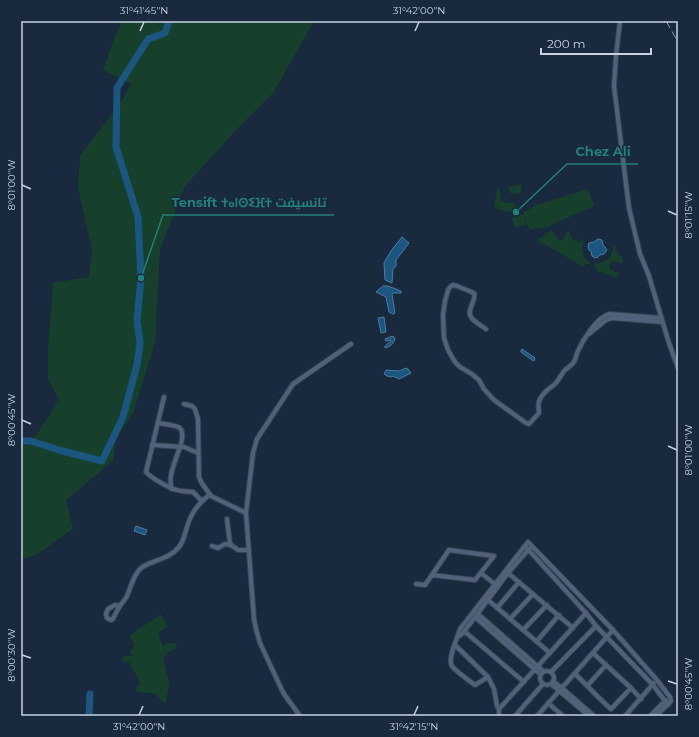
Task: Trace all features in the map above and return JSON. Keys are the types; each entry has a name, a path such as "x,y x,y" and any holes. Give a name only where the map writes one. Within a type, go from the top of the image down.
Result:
{"street":[{"path":"620,21 614,86 630,214 640,254 678,368"},
{"path":"486,329 473,319 470,313 475,298 474,293 455,285 450,287 442,315 444,338 448,350 460,367 479,380 484,389 494,400 529,424 539,413 538,404 542,394 557,382 565,369 573,363 580,346 597,325 612,318 662,320"},
{"path":"300,716 284,694 260,643 254,619 246,514 253,453 257,440 293,384 351,344"},
{"path":"164,397 146,472 149,476 172,489 192,492 202,501"},
{"path":"184,404 192,406 196,410 198,423 200,480 209,494 215,499 246,514"},
{"path":"158,423 174,426 180,429 182,436 181,446 171,473 170,482 172,489"},
{"path":"152,445 181,446 198,453"},
{"path":"119,606 126,597 131,584 140,570 177,550 195,509 209,494"},
{"path":"227,519 231,545"},
{"path":"459,636 488,600 496,586 528,542 613,630 670,697 656,716"},
{"path":"212,546 218,548 225,544 231,545 238,550 249,550"},
{"path":"488,677 475,685 452,666 450,660 460,629 532,545"},
{"path":"525,546 585,611 594,624 653,685 667,703"},
{"path":"416,584 425,585 449,550 494,556 475,580 432,575"},
{"path":"550,573 554,569"},
{"path":"481,573 496,586"},
{"path":"508,573 573,628"},
{"path":"560,585 565,580"},
{"path":"497,608 519,582"},
{"path":"571,597 577,593"},
{"path":"510,619 533,594"},
{"path":"488,600 550,653"},
{"path":"499,709 573,628 588,604"},
{"path":"523,630 547,605"},
{"path":"476,616 542,672"},
{"path":"537,641 559,616"},
{"path":"551,672 600,616"},
{"path":"537,716 613,630"},
{"path":"464,631 524,682"},
{"path":"618,649 624,643"},
{"path":"455,645 488,677 494,689 497,706 499,709 499,716"},
{"path":"593,653 640,699"},
{"path":"630,661 635,655"},
{"path":"588,685 606,665"},
{"path":"640,672 645,667"},
{"path":"543,684 539,678 542,672 549,670 554,676 552,683"},
{"path":"575,674 611,709 630,688"},
{"path":"625,716 657,680"},
{"path":"543,684 547,685 552,683"},
{"path":"552,683 594,716"},
{"path":"515,716 543,684"},
{"path":"561,689 589,716"},
{"path":"548,703 561,715"},
{"path":"650,716 667,703"}],"green space":[{"path":"122,21 314,21 273,93 236,130 185,186 160,249 155,343 133,413 116,439 113,461 66,500 73,529 36,555 21,559 21,444 27,446 40,430 59,399 48,379 48,351 53,283 89,277 92,250 78,188 80,156 119,105 131,84 103,70"},
{"path":"522,184 520,194 512,194 509,191 509,187"},
{"path":"497,189 500,189 501,200 503,202 512,202 518,210 506,212 494,207"},
{"path":"588,189 594,206 547,227 539,229 535,227 534,230 528,228 523,213 536,205"},
{"path":"523,214 526,224 515,228 512,218"},
{"path":"551,230 560,241 565,238 564,235 569,231 573,241 576,239 577,242 584,239 583,252 585,258 590,263 586,264 584,267 544,244 541,245 538,240"},
{"path":"616,245 615,251 622,256 623,260 621,265 616,262 610,263 609,268 615,272 619,272 617,278 597,271 595,267 595,264 609,259 613,250 612,247"},
{"path":"161,614 168,626 158,634 163,646 167,643 177,643 175,649 166,653 169,654 163,657 169,682 166,703 162,702 156,694 135,691 140,683 130,663 121,661 124,656 132,656 130,651 135,645 129,636"}],"water":[{"path":"402,237 409,243 396,260 396,266 393,269 392,283 385,280 384,263"},
{"path":"598,239 602,240 603,245 607,250 604,254 595,258 592,256 588,246 589,243"},
{"path":"383,286 388,286 401,291 401,293 392,294 395,313 393,314 389,312 386,297 376,292"},
{"path":"384,317 386,332 381,333 378,318"},
{"path":"393,336 395,340 391,346 385,348 385,346 391,341 386,341 385,339"},
{"path":"522,349 535,358 534,361 521,352"},
{"path":"406,368 411,373 399,379 384,374 386,370 399,371"},
{"path":"136,526 147,530 145,535 134,531"}],"waterway":[{"path":"21,441 31,441 102,461 123,417 137,365 140,343 137,320 141,278 138,217 116,147 117,88 148,39 165,33 169,21"},
{"path":"89,716 90,694"}],"railway":[{"path":"666,21 678,42"}],"place":[{"name":"Chez Ali","path":"516,212"},
{"name":"Tensift ⵜⴰⵏⵙⵉⴼⵜ تانسيفت","path":"141,278"}]}
